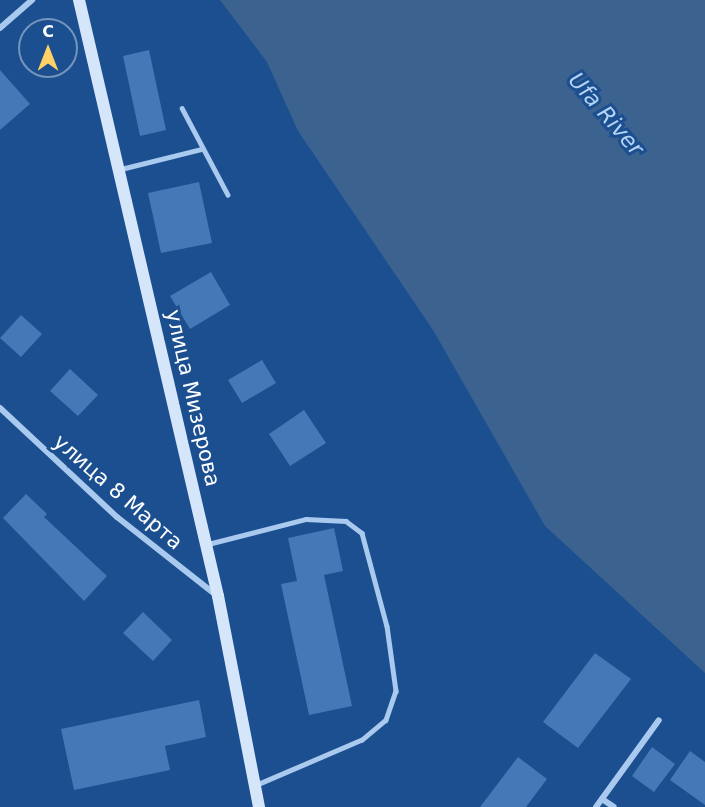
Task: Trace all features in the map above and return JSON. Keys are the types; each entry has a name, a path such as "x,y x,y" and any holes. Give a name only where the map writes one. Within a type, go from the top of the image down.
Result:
{"street":[{"path":"0,27 32,0"},
{"name":"улица Мизерова","path":"80,0 121,169 218,596 259,807"},
{"name":"улица 8 Марта","path":"0,408 117,518 218,596"},
{"path":"596,807 659,720"},
{"path":"602,799 614,807"}],"lane":[{"path":"182,108 228,195"},
{"path":"121,169 202,149"},
{"path":"206,544 306,519 346,521 362,533 387,626 396,691 386,720 362,740 255,785"}],"water":[{"name":"Ufa River","path":"220,0 705,0 705,673 545,526 433,330 298,131 267,62"}],"building":[{"path":"149,50 166,130 140,136 123,56"},
{"path":"0,70 30,104 0,130"},
{"path":"199,182 212,243 161,253 148,193"},
{"path":"211,272 230,305 190,329 170,296"},
{"path":"21,315 42,334 21,357 0,338"},
{"path":"262,360 276,383 242,403 228,380"},
{"path":"70,369 98,395 78,416 50,391"},
{"path":"304,410 326,443 290,466 269,434"},
{"path":"26,494 47,514 44,517 107,576 84,601 3,518"},
{"path":"334,528 343,571 324,575 352,706 309,715 281,584 297,581 288,538"},
{"path":"143,612 172,640 153,661 123,633"},
{"path":"595,653 631,679 578,748 543,722"},
{"path":"199,700 206,737 165,746 170,770 74,790 61,729"},
{"path":"652,747 675,764 654,792 632,776"},
{"path":"690,751 705,762 705,805 670,780"},
{"path":"518,757 547,779 526,807 480,807"}]}
